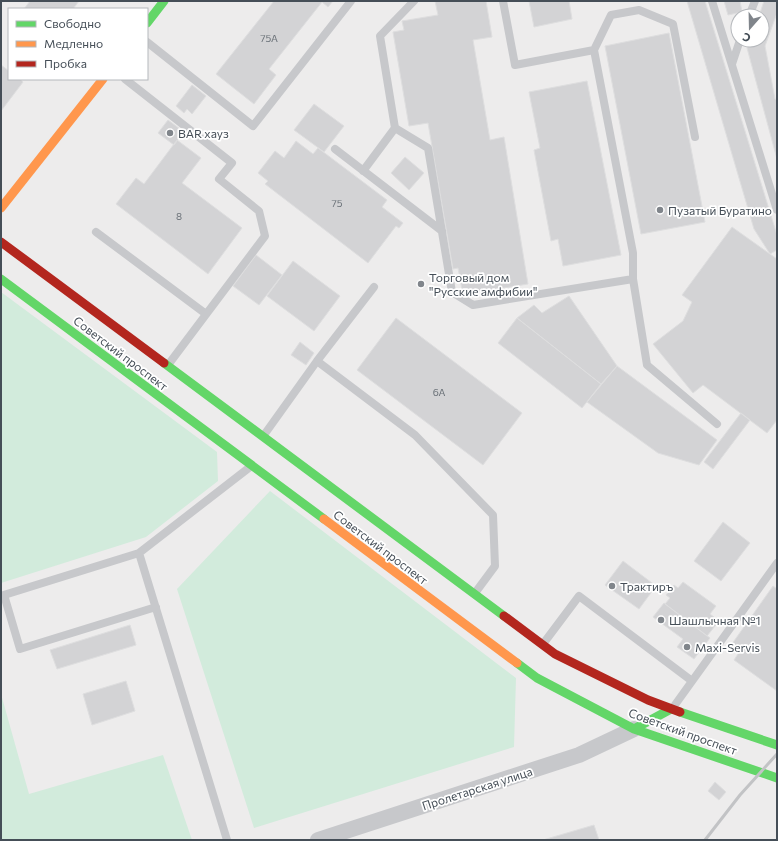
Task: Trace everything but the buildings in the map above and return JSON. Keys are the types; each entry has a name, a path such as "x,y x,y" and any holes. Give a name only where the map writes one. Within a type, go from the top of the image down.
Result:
{"main road":[{"path":"148,22 164,1"},
{"path":"1,208 102,80"},
{"name":"Советский проспект","path":"1,242 474,594 560,656 648,700 777,746"},
{"name":"Советский проспект","path":"1,279 537,678 634,729 777,778"},
{"path":"634,729 671,709"}],"street":[{"name":"Пролетарская улица","path":"318,840 579,755 634,729"}],"lane":[{"path":"148,43 253,126 351,1"},
{"path":"363,170 395,128 380,36 414,1"},
{"path":"502,1 515,65 594,50"},
{"path":"712,1 777,210"},
{"path":"695,137 673,24 639,10 611,15 594,50 633,253 633,279 647,365 717,424"},
{"path":"732,64 737,48"},
{"path":"126,80 232,162 219,179 259,211 264,236 168,366"},
{"path":"395,128 428,148 452,292 474,305 633,279"},
{"path":"335,149 442,231"},
{"path":"96,232 206,314"},
{"path":"263,436 374,287"},
{"path":"318,361 415,435 493,515 495,566 474,594"},
{"path":"156,607 20,649 2,595 139,553 252,465"},
{"path":"139,553 227,840"},
{"path":"671,709 777,563"},
{"path":"542,644 579,596 692,680"}],"green space":[{"path":"1,292 217,452 218,481 146,537 1,583"},
{"path":"270,491 516,678 514,747 254,828 177,589"},
{"path":"1,694 29,794 163,755 192,840 1,840"}],"railway":[{"path":"705,840 740,795 777,754"}],"traffic: fast":[{"path":"148,22 164,1"},
{"path":"1,279 324,519"},
{"path":"164,363 504,616"},
{"path":"517,663 537,678 634,729 777,778"},
{"path":"634,729 671,709"},
{"path":"680,712 777,745"}],"traffic: slow":[{"path":"1,208 102,80"},
{"path":"324,519 517,663"}],"traffic: jam":[{"path":"1,242 164,363"},
{"path":"504,616 555,654 648,700 680,712"}],"place":[{"name":"BAR хауз","path":"170,133"},
{"name":"Пузатый Буратино","path":"660,210"},
{"name":"Торговый дом \"Русские амфибии\"","path":"421,284"},
{"name":"Трактиръ","path":"612,586"},
{"name":"Шашлычная №1","path":"661,620"},
{"name":"Maxi-Servis","path":"687,647"}]}
